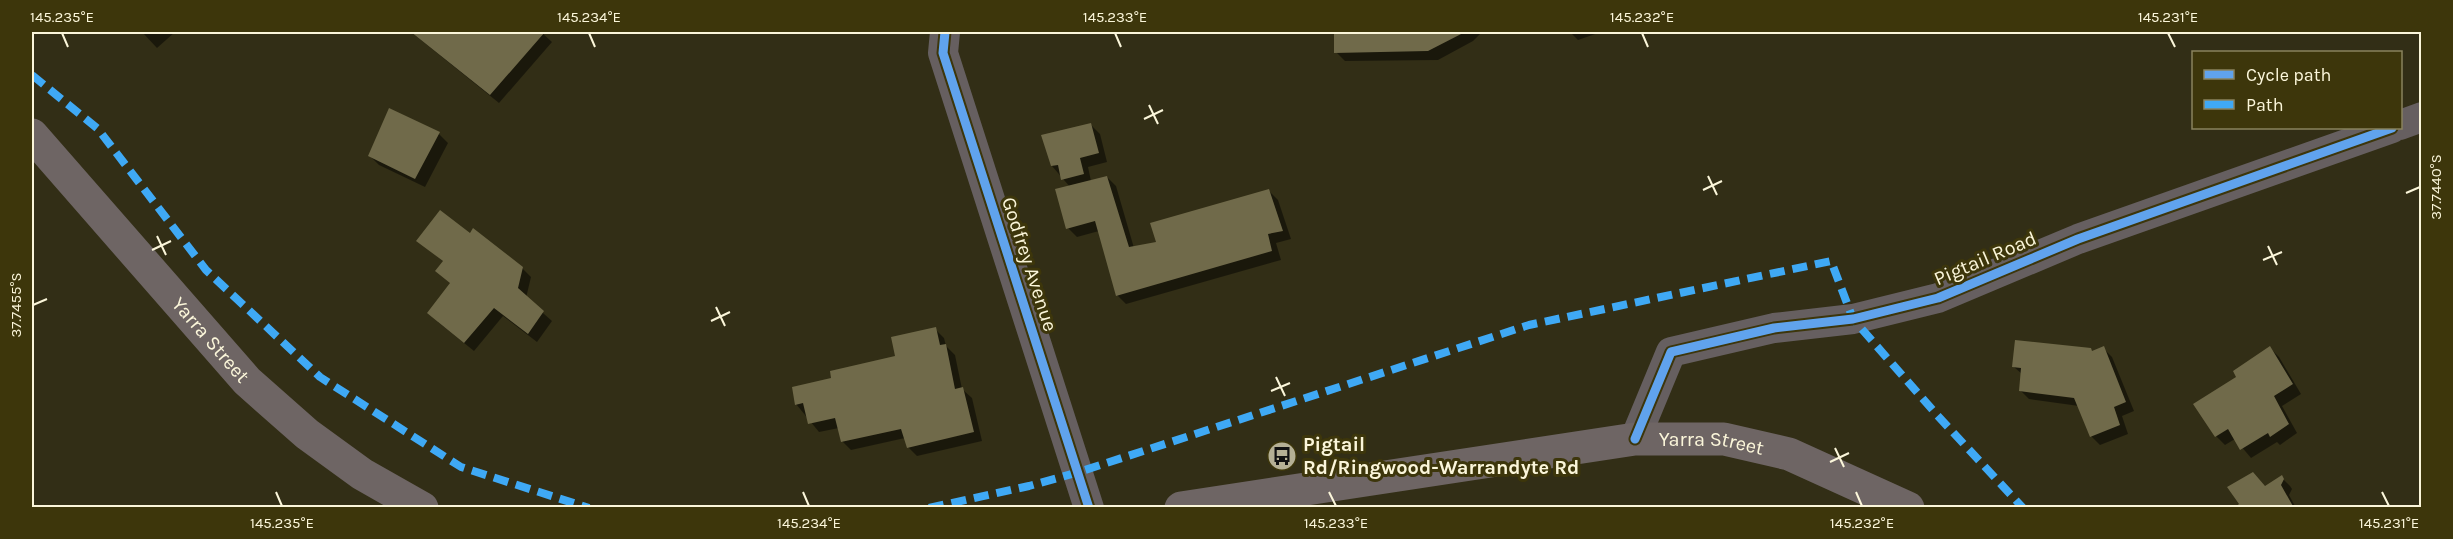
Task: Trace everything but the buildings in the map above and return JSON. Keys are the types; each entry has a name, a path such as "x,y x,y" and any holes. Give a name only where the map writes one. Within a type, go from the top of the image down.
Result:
{"main road":[{"name":"Yarra Street","path":"32,135 247,381 307,434 362,474 422,507"},
{"name":"Yarra Street","path":"1181,507 1635,439 1724,439 1789,454 1908,507"}],"street":[{"name":"Godfrey Avenue","path":"945,32 943,53 1089,507"},
{"path":"2402,123 2421,117"},
{"name":"Pigtail Road","path":"1635,439 1671,352 1774,328 1853,319 1938,298 2078,239 2389,129"}],"marked path":[{"path":"32,75 98,129 206,270 320,377 461,467 589,508"},
{"path":"929,508 1029,486 1079,472 1529,325 1831,261 1853,319 2023,508"}],"cycle path":[{"path":"945,32 943,53 1089,508"},
{"path":"1635,439 1671,352 1774,328 1853,319 1938,298 2078,239 2389,129"}],"place":[{"name":"Pigtail Rd/Ringwood-Warrandyte Rd","path":"1282,456"}]}
